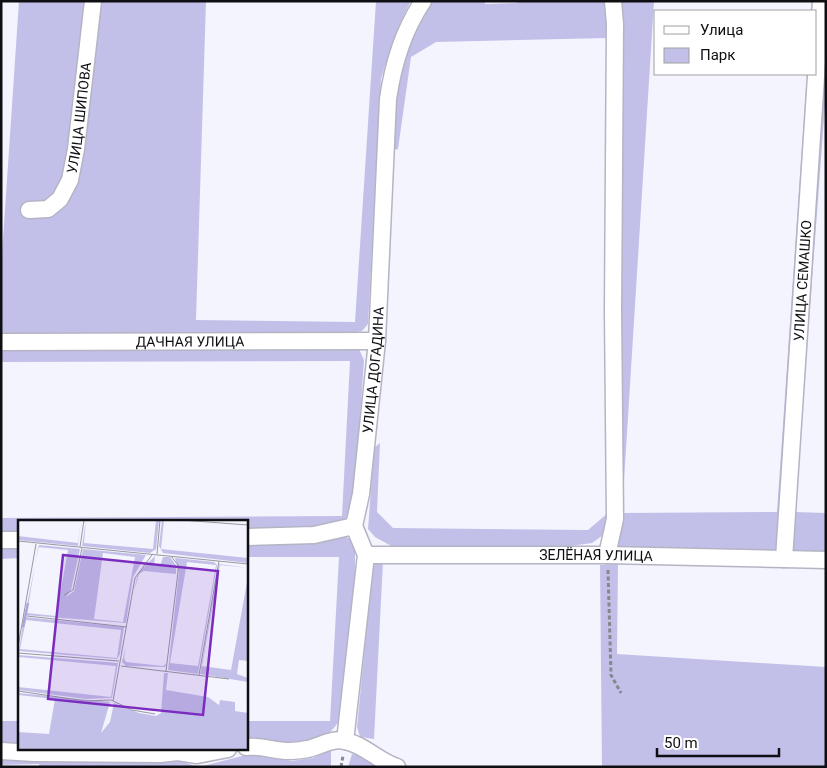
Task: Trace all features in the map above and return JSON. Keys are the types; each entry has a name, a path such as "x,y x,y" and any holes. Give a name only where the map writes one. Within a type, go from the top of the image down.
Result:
{"street":[{"name":"УЛИЦА ШИПОВА","path":"29,210 48,209 60,199 70,180 76,149 93,1"},
{"name":"УЛИЦА ДОГАДИНА","path":"354,526 361,494 377,342 390,79 408,26 423,1"},
{"path":"607,555 615,519 613,311 615,24 613,1"},
{"name":"УЛИЦА СЕМАШКО","path":"817,48 820,1"},
{"name":"УЛИЦА СЕМАШКО","path":"784,560 815,75"},
{"name":"ДАЧНАЯ УЛИЦА","path":"1,342 377,342"},
{"path":"248,536 314,535 354,526 366,555 345,741"},
{"path":"1,540 18,540"},
{"name":"ЗЕЛЁНАЯ УЛИЦА","path":"366,555 607,555 826,560"},
{"path":"248,747 256,745 288,751 308,749 332,740 345,741 365,748 387,764 397,767"},
{"path":"1,751 160,754 178,752 197,755 223,750"}],"path":[{"path":"607,555 611,675 621,693"}],"green space":[{"path":"19,1 86,1 71,132 63,179 54,192 43,202 28,202 25,210 26,218 38,218 47,215 65,203 100,1 206,1 196,320 355,322 376,1 411,1 397,30 381,79 368,324 362,331 351,333 1,336 1,269"},
{"path":"432,1 485,1 485,4 517,3 517,1 606,1 607,38 436,42 411,57 398,149 393,150 394,118 400,76 412,40"},
{"path":"619,1 654,1 622,513 777,512 807,75 812,75 778,550 773,556 625,549 617,547"},
{"path":"826,1 826,91 795,512 826,513 826,554 790,554"},
{"path":"359,349 364,360 355,492 345,521 314,528 248,529 248,520 18,520 18,534 1,533 1,518 342,516 350,361 1,362 1,350"},
{"path":"380,443 377,512 393,528 588,530 608,513 607,528 602,536 592,543 563,547 395,548 375,537 368,529 374,448"},
{"path":"342,535 352,540 355,545 355,585 341,717 333,728 323,736 312,741 286,744 248,740 248,721 330,721 339,557 248,557 248,541"},
{"path":"1,545 18,545 18,558 1,559"},
{"path":"383,561 374,739 360,737 357,727 373,563"},
{"path":"618,564 617,654 826,667 826,767 602,767 600,565"},
{"path":"1,721 18,721 18,744 1,743"},
{"path":"331,748 331,767 199,767 254,753 291,761 313,758"},
{"path":"352,754 365,757 378,767 348,767"},
{"path":"1,758 129,760 161,763 180,761 199,767 39,767 39,764 1,765"}]}
